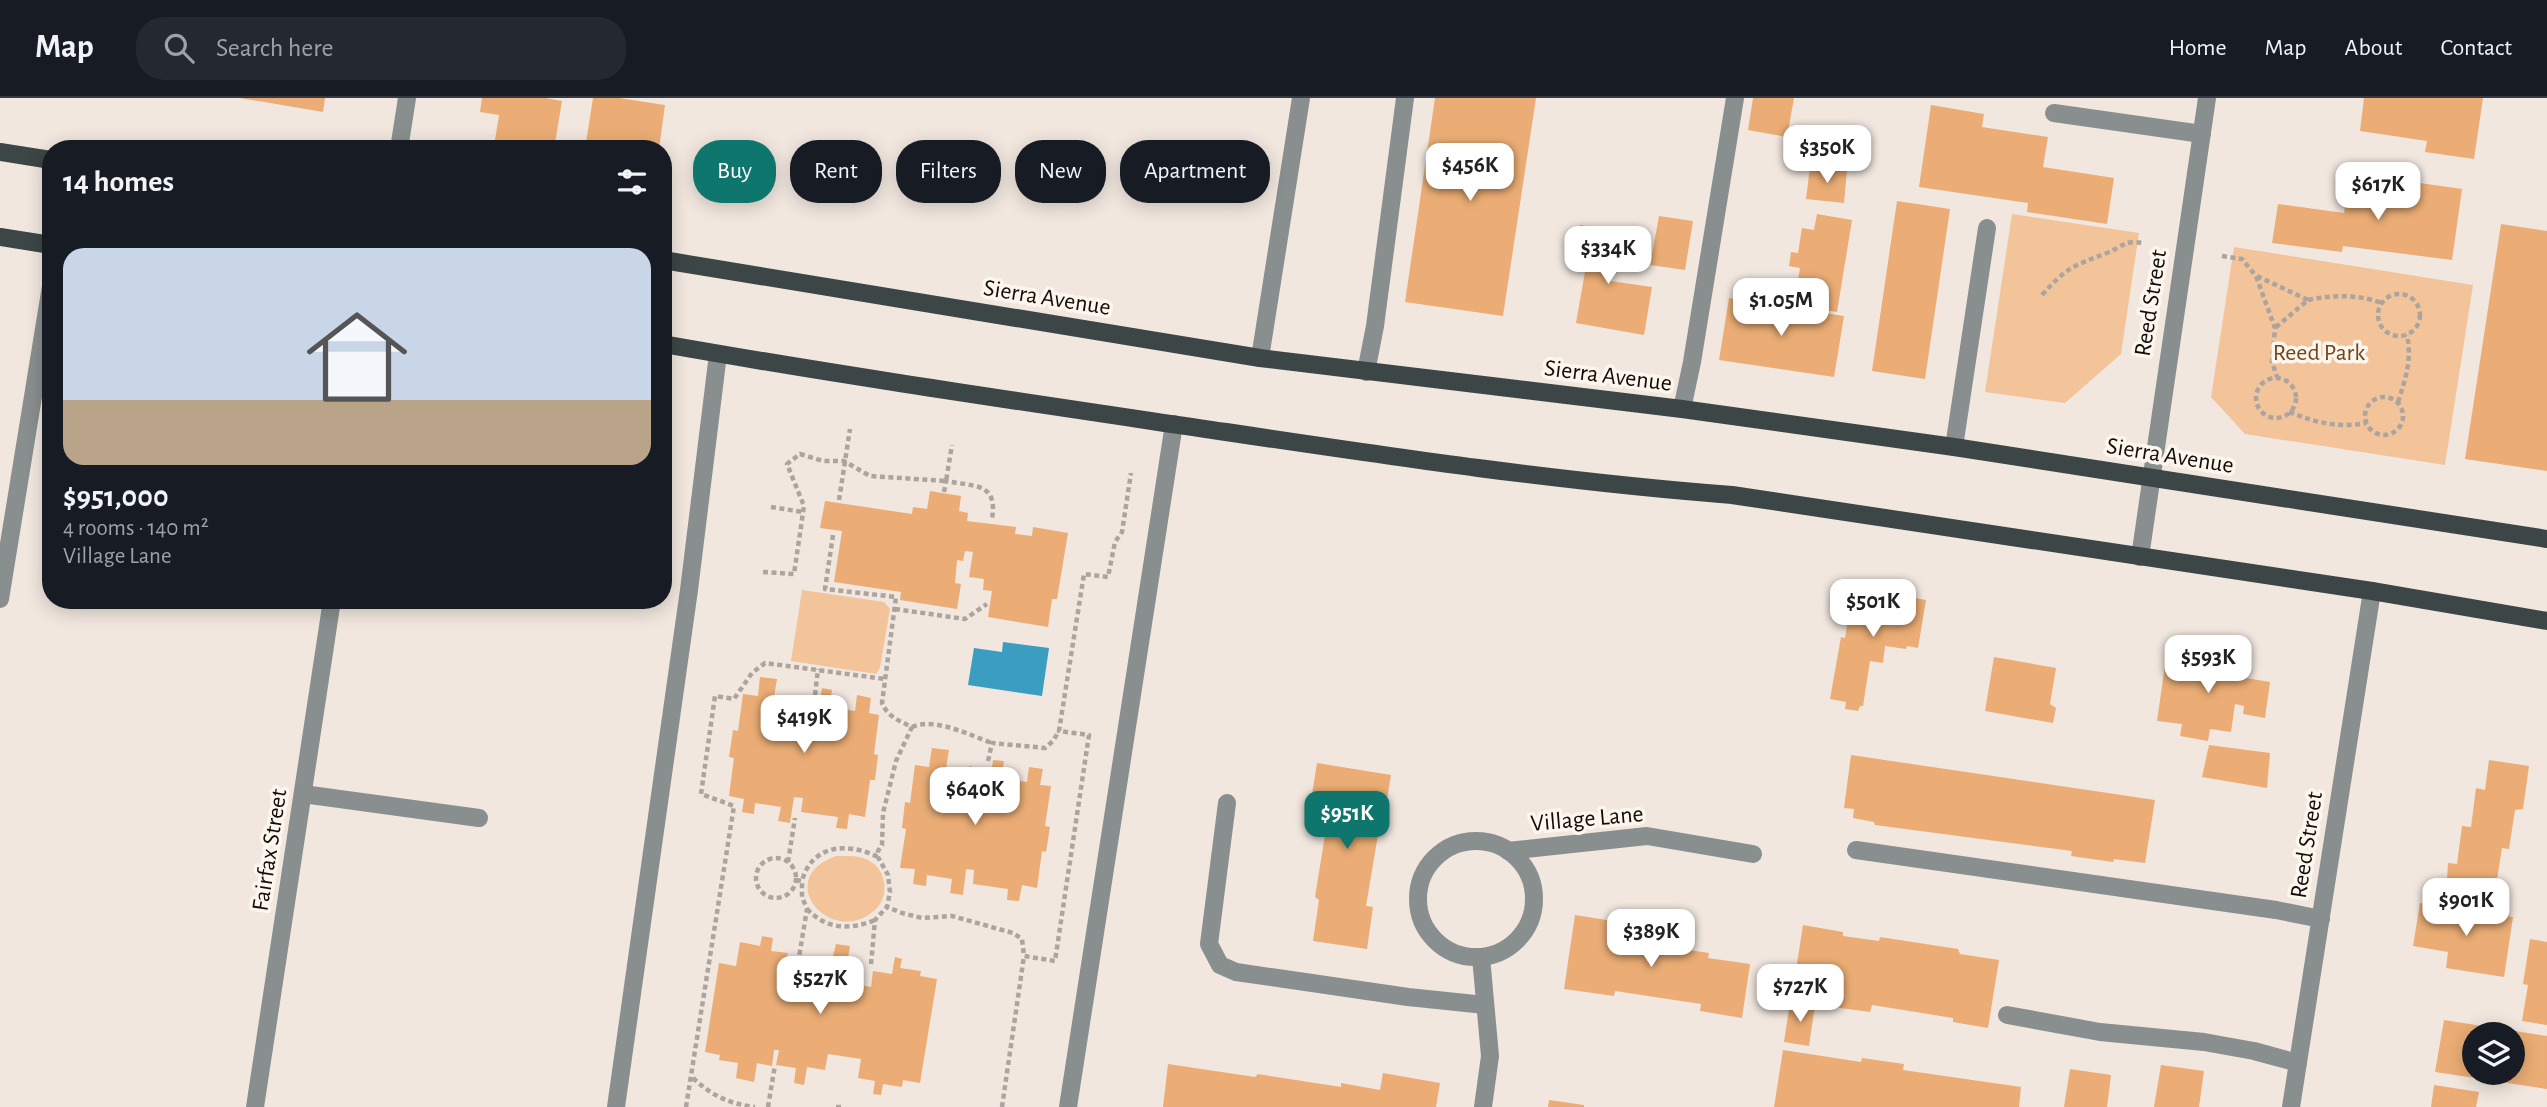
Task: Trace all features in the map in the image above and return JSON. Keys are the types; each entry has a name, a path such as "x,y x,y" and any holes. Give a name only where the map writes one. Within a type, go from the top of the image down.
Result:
{"main road":[{"path":"0,152 42,159"},
{"path":"0,237 42,244"},
{"name":"Sierra Avenue","path":"672,261 1260,358 1682,409 1954,447 2547,539"},
{"path":"672,346 1458,466 1732,495 2547,621"}],"street":[{"path":"400,140 407,98"},
{"path":"1260,358 1301,98"},
{"path":"1366,372 1405,98"},
{"path":"1682,409 1735,98"},
{"name":"Reed Street","path":"2140,558 2207,98"},
{"path":"2054,113 2202,134"},
{"path":"1954,447 1987,228"},
{"path":"0,599 42,341"},
{"path":"616,1107 690,590 718,354"},
{"path":"1068,1107 1174,424"},
{"name":"Reed Street","path":"2291,1107 2372,592"},
{"name":"Fairfax Street","path":"256,1107 331,609"},
{"path":"303,793 479,818"},
{"path":"1227,803 1209,944 1220,965 1236,972 1408,997 1485,1004"},
{"name":"Village Lane","path":"1508,851 1647,836 1753,854"},
{"path":"1474,841 1492,843 1508,851 1522,863 1531,878 1534,896 1532,914 1525,930 1514,944 1498,954 1462,956 1446,950 1431,937 1422,921 1418,903 1419,885 1427,867 1439,853 1455,844 1474,841"},
{"path":"1856,850 2276,910 2321,919"},
{"path":"1481,957 1490,1056 1483,1107"},
{"path":"2007,1015 2100,1032 2204,1042 2254,1051 2298,1063"}],"path":[{"path":"2042,295 2072,266 2109,252 2128,240 2143,243"},
{"path":"2222,256 2242,260 2256,276 2275,328 2272,362 2277,377"},
{"path":"2256,276 2308,300 2349,295 2382,303"},
{"path":"2401,295 2413,300 2420,313 2420,320 2407,335 2393,335 2383,328 2379,316 2382,303 2387,299 2401,295"},
{"path":"2275,328 2308,300"},
{"path":"2398,402 2407,376 2410,353 2407,335"},
{"path":"2277,377 2289,383 2294,388 2296,401 2289,412 2284,417 2265,415 2257,405 2260,385 2277,377"},
{"path":"2386,396 2402,407 2402,425 2392,434 2380,435 2366,423 2365,410 2374,400 2386,396"},
{"path":"2289,412 2311,421 2344,427 2366,423"},
{"path":"839,500 850,429"},
{"path":"944,492 952,445"},
{"path":"763,572 794,574 804,506 787,464 800,454 823,461 844,461 870,476 946,481 980,488 990,492 994,499 992,519"},
{"path":"878,858 855,849 840,848 828,850 816,857 806,867 802,881 802,897 807,909 825,924 842,927 860,926 875,920 887,906 890,891 888,874 878,858 882,845 883,813 896,761 912,727 922,723 935,725 992,743 1045,748 1053,741 1059,731 1084,574 1108,577 1115,542 1122,532 1131,473"},
{"path":"771,507 803,512"},
{"path":"833,535 825,589 896,597 882,703 886,712 912,727"},
{"path":"895,608 965,619 987,604"},
{"path":"687,1107 734,806 701,794 715,696 734,699 752,673 765,663 885,679"},
{"path":"815,695 818,669"},
{"path":"1024,956 1055,961 1089,736 1059,731"},
{"path":"988,761 992,743"},
{"path":"788,862 795,818"},
{"path":"771,858 788,862 793,867 796,880 791,891 780,897 767,896 759,887 757,875 761,864 771,858"},
{"path":"796,880 802,881"},
{"path":"887,906 922,918 952,916 1013,933 1023,939 1024,956 1002,1107"},
{"path":"798,963 807,909"},
{"path":"871,964 875,920"},
{"path":"768,1107 775,1065"},
{"path":"693,1077 717,1097 739,1105 755,1107"},
{"path":"836,1107 842,1107"}],"green space":[{"path":"2012,214 2139,233 2121,354 2065,403 1985,392"},
{"name":"Reed Park","path":"2234,247 2473,285 2445,465 2245,434 2211,397"},
{"path":"802,590 884,602 890,609 880,668 876,674 791,661"},
{"path":"836,856 864,858 874,864 883,876 884,891 880,904 858,920 842,921 827,916 815,906 808,893 809,880 817,867"}],"water":[{"path":"1003,642 1049,648 1042,696 968,685 974,648 1002,652"}],"building":[{"path":"240,98 325,98 323,112"},
{"path":"482,98 546,98 562,101 556,140 495,140 499,115 480,112"},
{"path":"593,98 619,98 665,105 660,140 586,140"},
{"path":"1435,98 1536,98 1503,316 1405,302"},
{"path":"1753,98 1794,98 1787,137 1748,130"},
{"path":"2364,98 2483,98 2474,159 2425,152 2427,141 2360,131"},
{"path":"1931,105 1984,114 1982,127 2048,137 2043,167 2114,178 2107,224 2027,212 2028,203 1919,187"},
{"path":"1810,167 1847,170 1844,203 1806,199"},
{"path":"2348,183 2416,192 2420,183 2462,189 2452,260 2343,246 2342,252 2272,243 2278,204 2344,213"},
{"path":"1897,201 1950,209 1925,379 1872,371"},
{"path":"1817,214 1852,220 1837,312 1794,305 1800,268 1789,266 1791,252 1798,253 1802,228 1814,230"},
{"path":"1659,216 1693,221 1685,270 1650,265"},
{"path":"2501,224 2547,231 2547,471 2465,459"},
{"path":"1580,225 1618,232 1611,281 1652,287 1644,335 1576,323 1586,266 1573,264"},
{"path":"1729,298 1844,316 1834,377 1719,360"},
{"path":"930,491 961,496 959,511 968,513 967,521 1016,527 1015,534 1032,536 1033,527 1068,533 1057,599 1052,599 1048,627 988,617 992,591 983,590 984,579 969,577 973,552 965,551 963,561 957,560 955,583 961,584 957,609 900,600 901,592 834,582 842,531 820,528 825,501 912,514 913,507 927,509"},
{"path":"1853,588 1926,600 1918,648 1885,646 1883,663 1870,661 1863,706 1860,706 1858,711 1845,709 1846,702 1830,699 1841,637 1845,638"},
{"path":"2210,651 2237,655 2234,676 2270,682 2265,718 2243,714 2244,706 2235,704 2231,732 2210,729 2208,741 2180,736 2182,724 2157,721 2166,658 2207,664"},
{"path":"1994,657 2056,668 2050,704 2056,708 2053,723 1985,711"},
{"path":"760,677 777,679 774,697 798,700 798,695 806,697 803,717 817,719 822,688 832,690 829,707 855,711 857,695 871,698 869,713 879,715 874,754 878,755 875,780 870,780 865,817 849,814 847,829 836,828 838,817 801,812 803,798 794,797 790,823 778,821 781,807 755,803 754,814 742,812 744,799 729,796 734,758 729,757 733,730 738,731 743,694 758,696"},
{"path":"2209,745 2270,753 2267,788 2202,777"},
{"path":"932,748 949,750 946,768 969,771 969,766 978,768 975,788 989,790 993,760 1004,761 1001,778 1027,782 1029,767 1043,769 1040,785 1051,786 1045,826 1050,827 1046,852 1042,851 1037,888 1022,885 1019,901 1007,900 1008,889 973,884 974,870 966,869 963,895 950,893 952,879 927,875 926,886 913,884 915,869 900,868 906,829 902,828 905,802 910,803 915,765 929,767"},
{"path":"1851,755 2155,800 2145,863 2071,856 2072,851 1875,825 1874,822 1853,818 1854,809 1844,808"},
{"path":"2489,760 2529,766 2523,809 2515,810 2509,849 2502,848 2496,886 2447,879 2448,863 2457,864 2462,826 2471,827 2476,788 2485,790"},
{"path":"1317,763 1391,775 1366,906 1373,907 1367,949 1313,941 1319,900 1315,897 1328,816 1309,813"},
{"path":"2420,903 2513,917 2504,977 2446,968 2448,952 2413,946"},
{"path":"1575,915 1632,924 1629,941 1709,953 1708,958 1750,964 1742,1018 1700,1011 1701,1004 1615,991 1614,996 1564,989"},
{"path":"1803,925 1843,932 1843,936 1879,941 1880,937 1958,949 1960,954 1999,960 1988,1028 1953,1022 1953,1018 1872,1005 1870,1012 1833,1007 1833,1003 1792,996"},
{"path":"762,936 773,938 771,951 788,953 785,972 814,976 817,958 832,960 836,944 850,946 847,963 863,966 860,985 871,987 873,971 892,974 895,957 902,959 900,968 921,971 920,976 937,979 920,1083 903,1080 902,1087 883,1084 881,1095 873,1094 875,1081 858,1078 861,1059 828,1054 825,1070 807,1067 804,1085 794,1083 796,1068 776,1065 779,1050 774,1050 772,1066 757,1063 754,1082 736,1078 738,1063 719,1060 720,1055 705,1052 719,963 736,966 740,942 760,946"},
{"path":"2530,939 2547,942 2547,1025 2522,1021 2528,985 2523,984"},
{"path":"1790,1002 1815,1005 1809,1046 1784,1042"},
{"path":"2444,1020 2462,1023 2462,1076 2435,1072"},
{"path":"2525,1033 2547,1036 2547,1089 2521,1085 2525,1085"},
{"path":"1783,1050 1861,1062 1862,1058 1904,1064 1903,1070 2021,1087 2019,1107 1774,1107"},
{"path":"1168,1064 1255,1077 1258,1074 1380,1090 1383,1073 1440,1083 1436,1107 1163,1107"},
{"path":"2161,1065 2204,1071 2199,1107 2154,1107"},
{"path":"2070,1069 2111,1075 2107,1107 2064,1107"},
{"path":"2434,1085 2479,1092 2476,1107 2431,1107"},
{"path":"1549,1100 1584,1105 1584,1107 1548,1107"}]}
